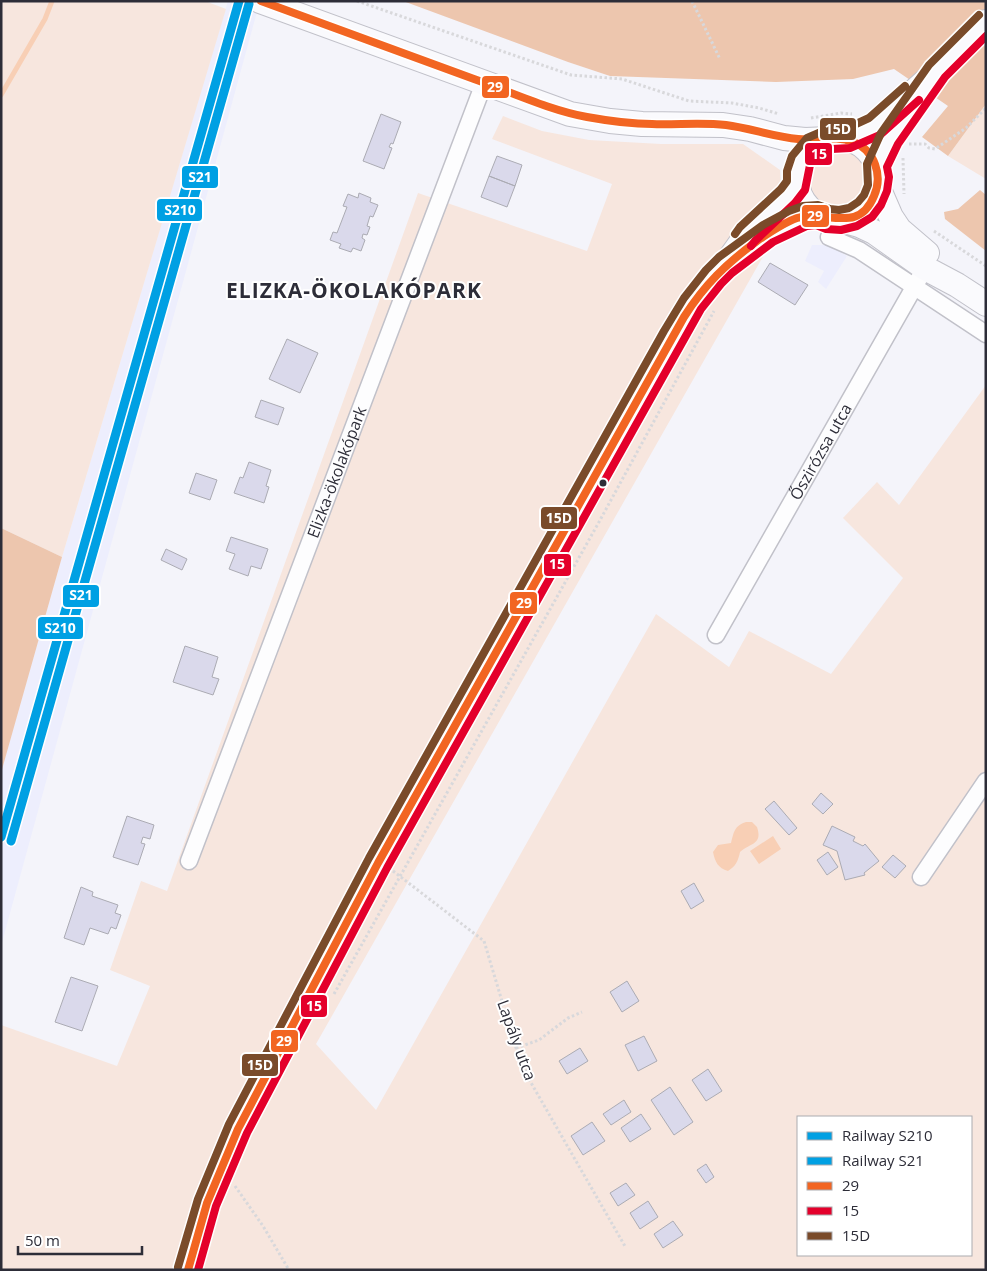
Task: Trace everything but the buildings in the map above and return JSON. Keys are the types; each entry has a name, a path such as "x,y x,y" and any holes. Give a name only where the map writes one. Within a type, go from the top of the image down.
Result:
{"main road":[{"path":"260,1 570,114 642,124 723,125 750,129 784,138 805,140 889,137"},
{"path":"834,228 865,210 873,200 877,177 889,137 937,71 986,22"},
{"path":"750,129 798,176 804,202 817,215 828,219 834,228"},
{"path":"188,1270 208,1203 238,1129 378,863 673,336 693,303 725,265 747,234 788,196 807,152 821,141 839,139 857,143 866,149 890,217 899,229 928,254 957,285 986,304"},
{"path":"725,265 768,234 793,220 817,215"},
{"path":"834,228 859,225 874,232 920,277 957,285"}],"street":[{"name":"Elizka-ökolakópark","path":"189,861 484,82"},
{"path":"920,277 986,334"},
{"name":"Őszirózsa utca","path":"716,635 920,277"},
{"path":"921,877 986,782"}],"path":[{"path":"357,1 572,75 622,79 689,101 732,102 783,116"},
{"path":"692,1 720,59"},
{"path":"806,119 842,113 859,115 889,137 925,144 929,148 935,149 966,128 986,108"},
{"path":"889,137 903,206 890,217"},
{"path":"933,230 986,266"},
{"path":"332,996 599,522 715,308"},
{"name":"Lapály utca","path":"378,863 400,875 484,941 516,1048 530,1081 626,1248"},
{"path":"516,1048 539,1040 568,1018 582,1012"},
{"path":"230,1190 232,1181 263,1226 289,1270"}],"shaded area":[{"path":"1,1 205,1 226,9 62,557 1,528"},
{"path":"228,1 260,1 1,946 1,772 62,557"},
{"path":"403,1 986,1 986,104 948,156 922,137 948,106 894,69 853,79 776,82 610,76"},
{"path":"986,104 986,179 948,156"},
{"path":"503,116 542,131 589,140 661,144 743,144 780,170 781,193 740,244 765,253 316,1044 376,1110 656,614 729,667 749,631 831,674 903,578 843,518 877,482 899,505 986,385 986,1270 1,1270 1,1025 117,1066 150,986 110,970 141,881 167,891 418,193 587,251 612,184 492,139"},
{"path":"837,146 855,152 863,160 869,178 863,196 855,204 837,210 819,204 811,196 805,178 811,160 819,152"},
{"path":"980,190 986,195 986,251 945,219 944,212 958,209"},
{"path":"812,245 829,245 847,256 826,289 818,282 824,271 805,261"},
{"path":"1,528 62,557 1,773"},
{"path":"746,822 752,822 757,827 757,840 740,852 733,867 728,871 725,870 718,864 713,852 718,845 731,843 737,828"},
{"path":"773,836 781,849 759,864 750,851"}],"waterway":[{"path":"1,95 45,19 52,1"}],"rail line":[{"name":"S210","path":"1,837 239,1"},
{"name":"S21","path":"11,841 249,4"}],"transit line":[{"name":"29","path":"188,1270 207,1203 238,1129 378,863 684,317 700,294 717,275 757,241 797,218 808,216 850,218 859,215 867,208 874,196 878,180 872,157 861,146 853,142 833,139 789,138 717,124 628,123 573,114 261,1"},
{"name":"15D","path":"178,1267 198,1199 229,1124 369,858 684,298 719,257 763,225 803,206 818,205 839,210 849,208 858,202 864,195 868,185 867,164 881,133 929,65 979,15"},
{"name":"15","path":"198,1270 216,1206 247,1133 387,868 701,309 732,273 773,242 807,226 816,225 826,229 841,230 857,226 872,217 881,205 887,191 889,177 887,167 898,144 945,77 986,36"},
{"name":"15D","path":"735,234 740,227 781,189 787,181 787,171 792,156 807,138 828,129 845,129 869,118 905,86"},
{"name":"15","path":"751,246 795,203 805,190 810,165 819,154 832,149 850,148 880,135 919,100"}],"district":[{"name":"ELIZKA-ÖKOLAKÓPARK","path":"354,290"}]}
